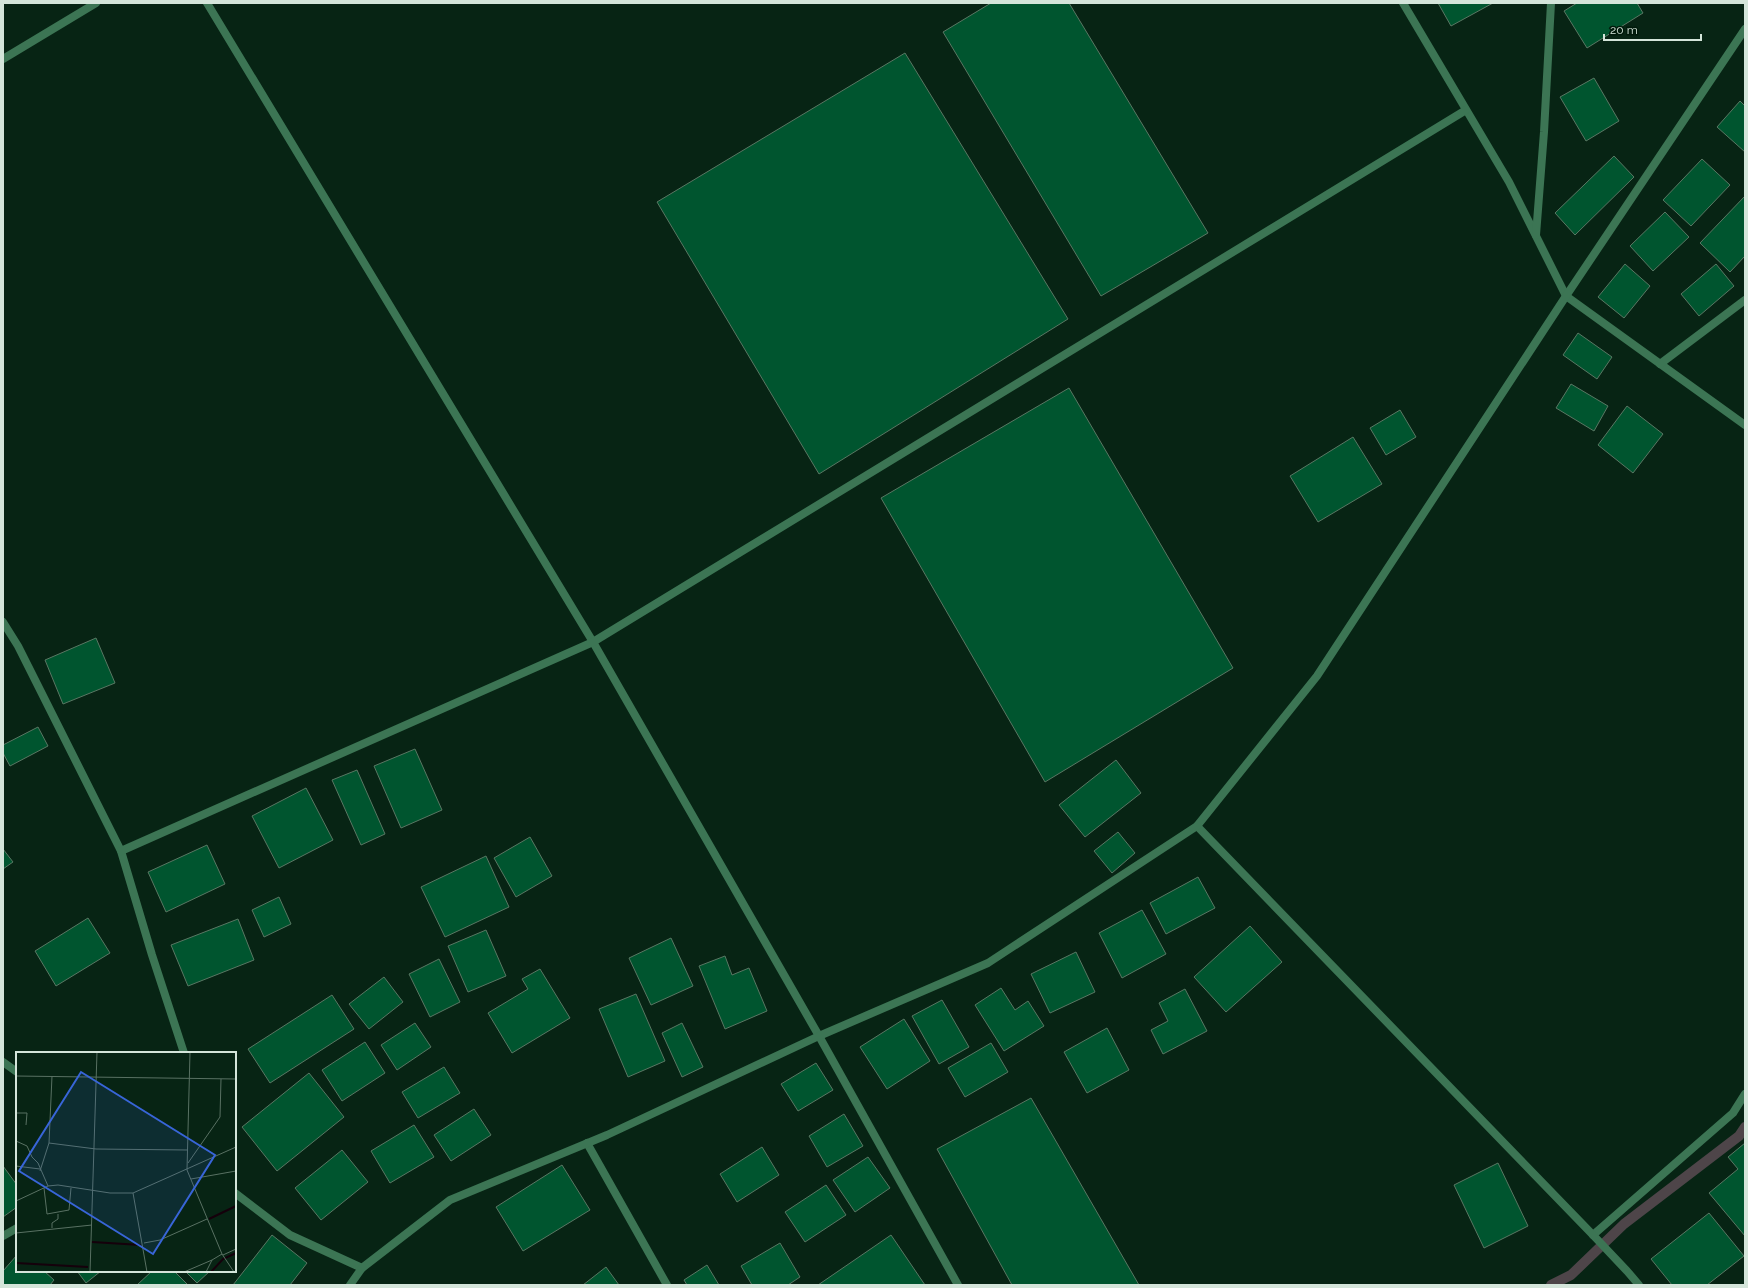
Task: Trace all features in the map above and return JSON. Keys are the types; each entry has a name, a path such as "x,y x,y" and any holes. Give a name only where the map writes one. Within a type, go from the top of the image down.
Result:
{"street":[{"path":"3,60 96,3"},
{"path":"207,3 593,642 819,1036 958,1285"},
{"path":"1403,3 1509,182 1566,296 1745,425"},
{"path":"1536,235 1544,132 1551,3"},
{"path":"350,1285 362,1268 450,1200 587,1143 819,1036 988,963 1197,826 1317,676 1566,296 1745,29"},
{"path":"121,851 593,642 1466,110"},
{"path":"1660,364 1745,300"},
{"path":"3,622 18,646 121,851 152,955 184,1052"},
{"path":"1197,826 1627,1270 1639,1285"},
{"path":"3,1062 16,1071"},
{"path":"1593,1235 1732,1113 1745,1094"},
{"path":"587,1143 667,1285"},
{"path":"236,1194 290,1235 362,1268"},
{"path":"3,1236 16,1229"}],"building":[{"path":"991,3 1069,3 1208,233 1101,296 943,32"},
{"path":"1438,3 1493,3 1451,26"},
{"path":"1577,3 1637,3 1643,13 1587,48 1564,11"},
{"path":"905,53 1068,319 819,474 657,202"},
{"path":"1594,78 1619,121 1586,141 1560,97"},
{"path":"1740,101 1745,106 1745,152 1717,127"},
{"path":"1614,156 1634,177 1575,235 1555,213"},
{"path":"1702,159 1730,185 1691,226 1663,200"},
{"path":"1745,196 1745,256 1730,272 1700,243"},
{"path":"1665,212 1689,237 1653,271 1630,246"},
{"path":"1625,264 1650,286 1624,318 1598,297"},
{"path":"1716,264 1734,286 1699,316 1681,294"},
{"path":"1578,333 1612,357 1597,379 1563,355"},
{"path":"1571,384 1608,406 1594,431 1556,408"},
{"path":"1069,388 1233,668 1045,782 881,498"},
{"path":"1627,406 1663,434 1633,473 1598,445"},
{"path":"1400,410 1416,437 1386,455 1370,428"},
{"path":"1353,437 1382,484 1318,522 1290,476"},
{"path":"96,638 115,683 63,704 45,660"},
{"path":"38,727 48,746 10,766 3,753 3,745"},
{"path":"415,749 442,810 401,828 374,766"},
{"path":"1116,760 1141,793 1085,837 1059,805"},
{"path":"357,770 385,834 361,845 332,780"},
{"path":"306,788 333,840 279,868 252,816"},
{"path":"1118,832 1135,853 1112,873 1094,851"},
{"path":"530,837 552,876 516,897 494,858"},
{"path":"207,845 225,884 166,912 148,872"},
{"path":"3,849 13,862 3,869"},
{"path":"486,856 509,907 445,937 421,887"},
{"path":"1198,877 1215,908 1166,934 1150,903"},
{"path":"279,897 291,924 264,937 252,910"},
{"path":"1142,910 1166,954 1122,978 1099,933"},
{"path":"88,918 110,953 56,986 35,951"},
{"path":"238,919 254,960 188,986 171,945"},
{"path":"1250,926 1282,962 1226,1012 1194,977"},
{"path":"486,930 506,976 468,992 448,946"},
{"path":"671,938 693,986 651,1005 629,958"},
{"path":"1076,952 1095,992 1050,1013 1031,974"},
{"path":"725,956 732,975 749,968 767,1011 725,1029 699,966"},
{"path":"439,959 460,1002 430,1017 409,974"},
{"path":"540,969 570,1018 512,1053 488,1013 528,989 522,979"},
{"path":"384,977 403,1002 369,1029 349,1004"},
{"path":"1001,988 1015,1010 1028,1001 1044,1026 1004,1051 975,1005"},
{"path":"1185,989 1207,1031 1163,1054 1151,1030 1168,1021 1159,1003"},
{"path":"636,994 665,1061 628,1077 599,1009"},
{"path":"332,995 354,1029 270,1083 248,1049"},
{"path":"942,1000 969,1047 939,1064 912,1016"},
{"path":"904,1019 930,1061 887,1089 860,1047"},
{"path":"415,1023 431,1047 397,1070 381,1045"},
{"path":"682,1023 703,1067 682,1077 662,1033"},
{"path":"1107,1028 1129,1070 1087,1093 1064,1052"},
{"path":"365,1042 385,1073 342,1101 322,1070"},
{"path":"991,1043 1008,1072 965,1097 948,1068"},
{"path":"816,1063 833,1090 798,1111 781,1084"},
{"path":"444,1067 460,1093 418,1118 402,1092"},
{"path":"309,1073 344,1117 277,1171 242,1127"},
{"path":"1031,1098 1139,1285 1012,1285 937,1149"},
{"path":"474,1109 491,1135 451,1161 434,1135"},
{"path":"844,1114 863,1146 827,1167 809,1136"},
{"path":"414,1125 434,1157 390,1183 371,1151"},
{"path":"1745,1143 1745,1236 1709,1193 1738,1169 1728,1157"},
{"path":"762,1147 779,1175 737,1202 720,1174"},
{"path":"342,1150 368,1182 321,1220 295,1188"},
{"path":"868,1157 890,1188 855,1212 833,1180"},
{"path":"1498,1163 1528,1226 1484,1248 1454,1185"},
{"path":"562,1165 590,1210 523,1251 496,1207"},
{"path":"3,1166 16,1184 16,1208 3,1217"},
{"path":"826,1185 846,1215 805,1242 785,1212"},
{"path":"1709,1213 1744,1256 1707,1285 1672,1285 1651,1259"},
{"path":"272,1235 307,1263 290,1285 233,1285"},
{"path":"891,1235 925,1285 818,1285"},
{"path":"780,1243 800,1277 788,1285 752,1285 741,1266"},
{"path":"16,1256 16,1272 45,1272 54,1280 50,1285 3,1285 3,1271"},
{"path":"707,1265 719,1285 687,1285 684,1280"},
{"path":"606,1267 619,1285 583,1285"},
{"path":"78,1272 100,1272 86,1283"},
{"path":"151,1272 175,1272 188,1285 137,1285"},
{"path":"186,1272 209,1272 197,1283"}],"waterway":[{"path":"1551,1285 1571,1275 1624,1224 1739,1136 1745,1127"}]}
